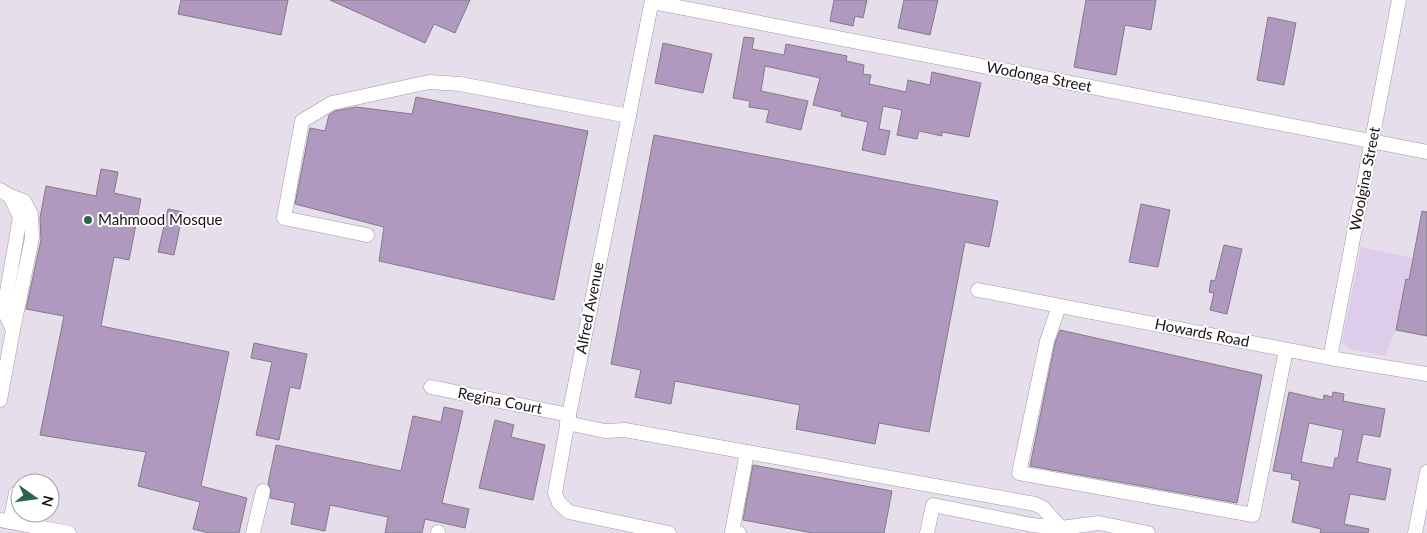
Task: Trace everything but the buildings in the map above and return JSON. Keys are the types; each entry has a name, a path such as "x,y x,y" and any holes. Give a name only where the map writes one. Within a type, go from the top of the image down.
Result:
{"street":[{"name":"Woolgina Street","path":"1330,358 1399,0"},
{"name":"Wodonga Street","path":"652,1 1427,152"},
{"name":"Alfred Avenue","path":"652,1 568,419 555,493 559,503 569,512 669,533"},
{"path":"367,235 284,218 302,120 332,104 428,82 460,84 629,116"},
{"path":"5,193 20,217 4,296 6,315 13,330"},
{"path":"0,400 32,238 31,214 24,201 5,193"},
{"name":"Howards Road","path":"978,290 1286,350 1427,374"},
{"path":"1059,306 1047,341 1019,473 1253,515 1286,350"},
{"name":"Regina Court","path":"431,387 568,419 605,431 625,430 1035,504 1043,508 1058,531"},
{"path":"739,533 732,532 747,452"},
{"path":"1415,533 1427,472"},
{"path":"253,533 263,490"},
{"path":"931,532 934,505 1058,531 1098,528 1148,533"},
{"path":"10,508 5,521 69,533"}],"shaded area":[{"path":"1361,247 1413,258 1409,280 1406,280 1396,330 1385,356 1349,349 1342,342"}],"place":[{"name":"Mahmood Mosque","path":"88,220"}]}
